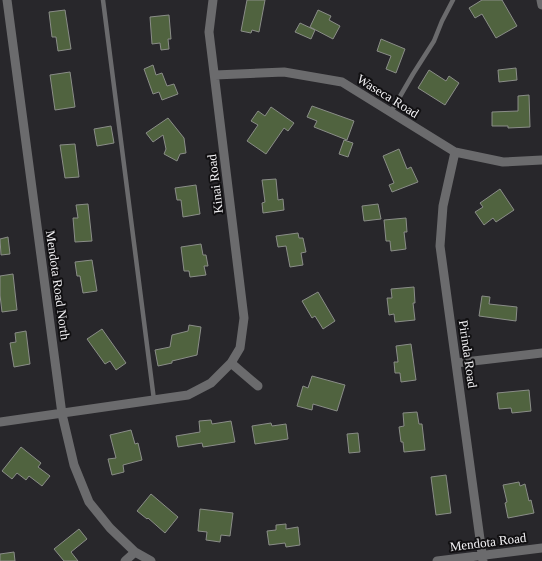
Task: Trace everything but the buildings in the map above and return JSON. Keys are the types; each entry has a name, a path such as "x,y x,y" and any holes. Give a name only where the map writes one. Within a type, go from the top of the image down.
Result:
{"street":[{"name":"Mendota Road North","path":"8,0 62,414 74,465 89,502 110,528 135,552"},
{"name":"Kinai Road","path":"0,422 188,395 211,383 231,363 240,348 244,318 209,32 213,0"},
{"path":"541,0 542,5"},
{"name":"Waseca Road","path":"215,75 284,72 342,82 454,152 503,162 542,160"},
{"name":"Pirinda Road","path":"454,152 443,206 440,246 483,558"},
{"path":"456,363 542,353"},
{"path":"231,363 258,386"},
{"name":"Mendota Road","path":"437,561 483,558 542,548"},
{"path":"124,561 135,552 151,561"}],"lane":[{"path":"103,0 154,400"},
{"path":"390,112 434,41 453,0"}]}
